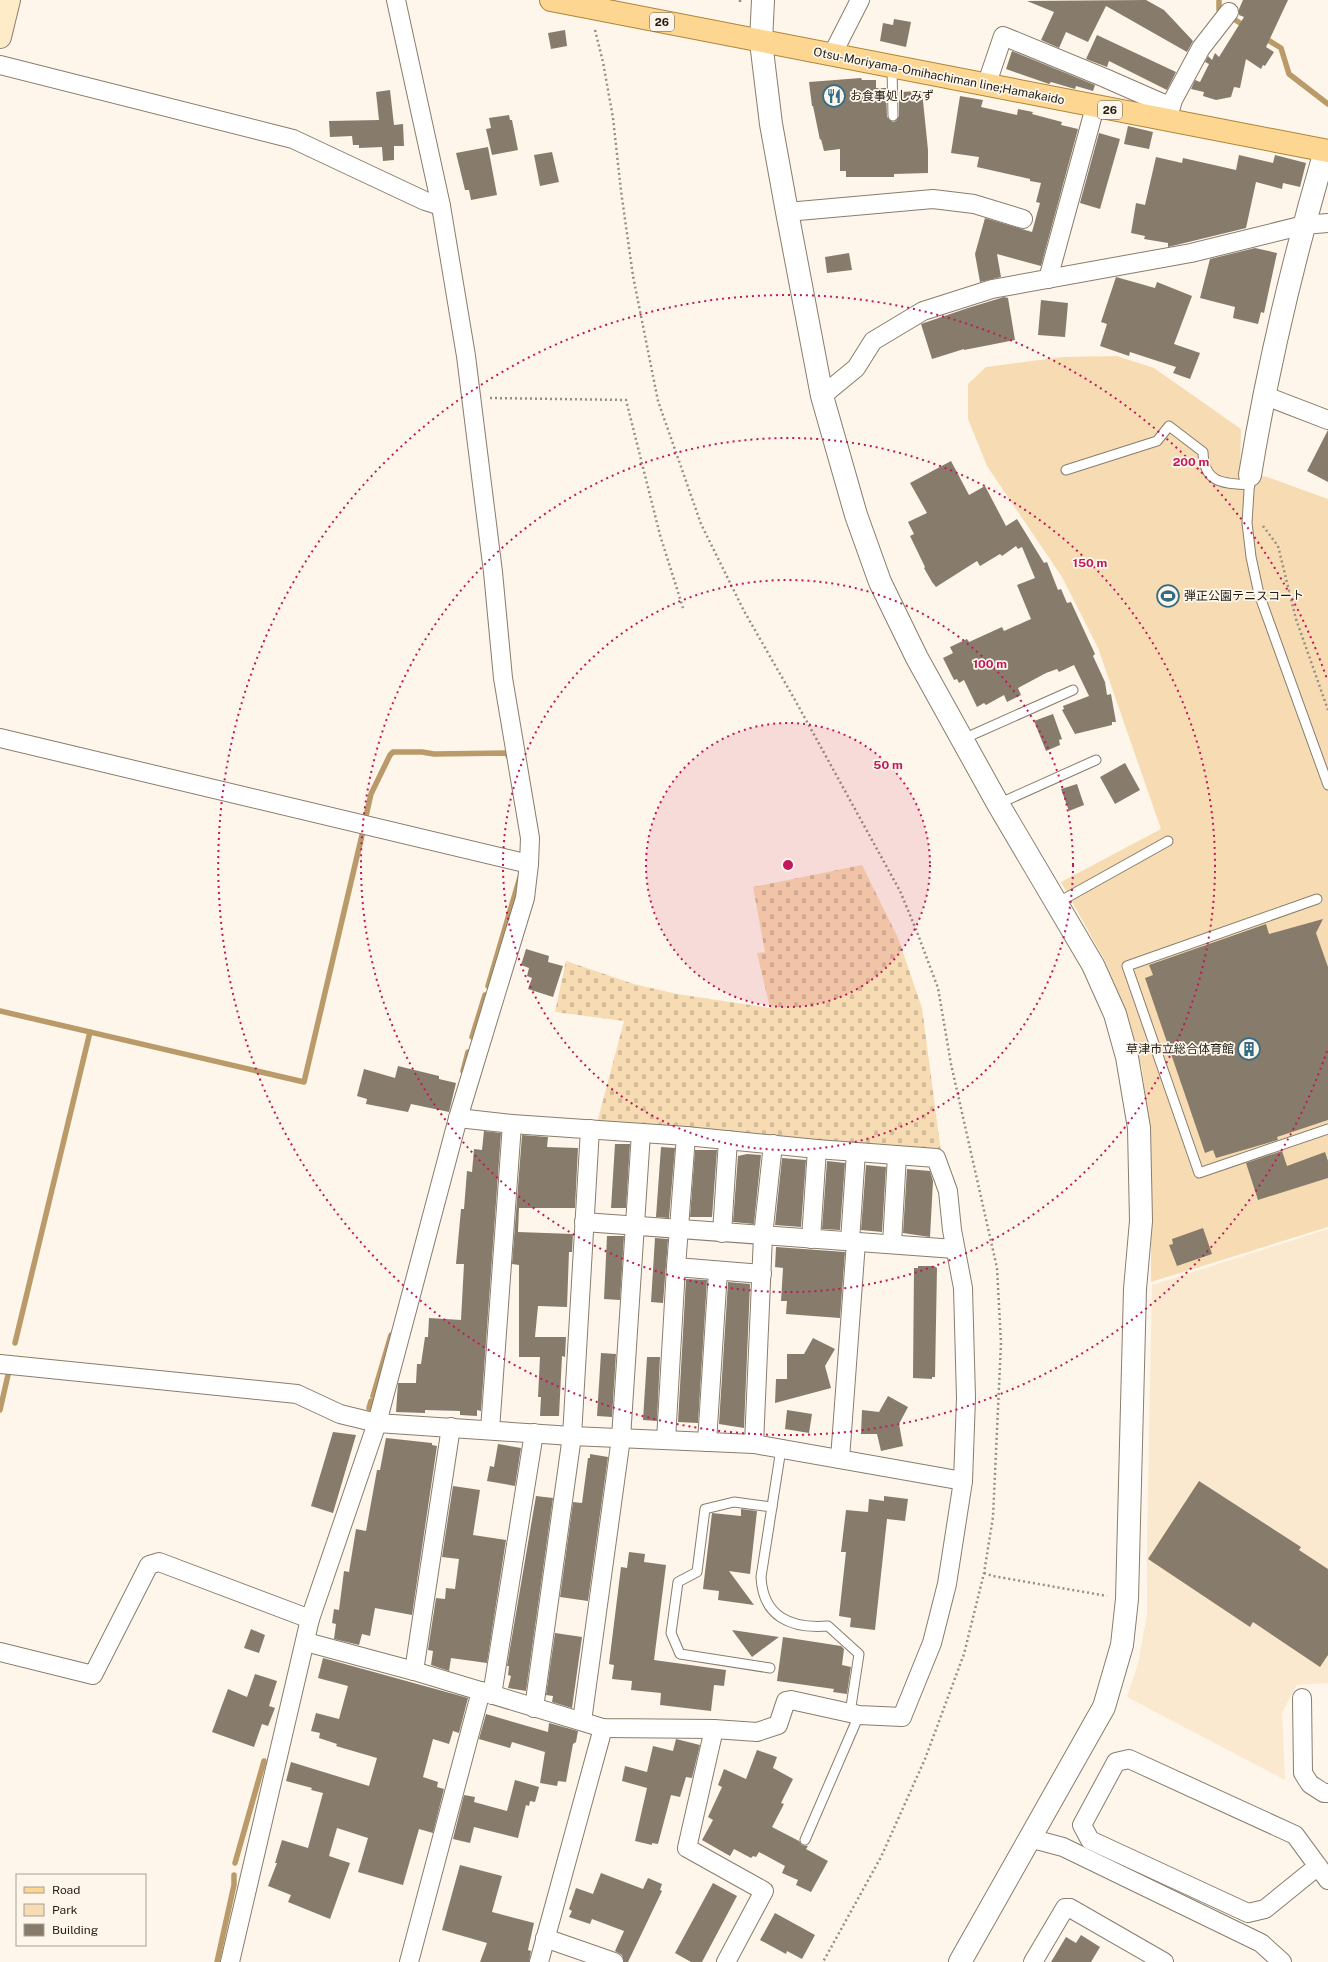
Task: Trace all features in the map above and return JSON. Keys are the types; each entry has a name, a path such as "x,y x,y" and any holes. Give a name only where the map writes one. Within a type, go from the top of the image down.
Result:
{"main road":[{"path":"0,37 9,0"},
{"name":"Otsu-Moriyama-Omihachiman line;Hamakaido","path":"551,0 1095,107 1170,114 1327,151"}],"street":[{"path":"230,1962 306,1642 310,1619 377,1423 458,1118 525,898 529,864 530,838 503,678 493,572 471,397 441,206 396,0"},
{"path":"763,0 761,42 771,124 822,396 856,515 880,582 917,658 1055,904 1093,965 1115,1014 1127,1057 1139,1128 1141,1221 1135,1289 1127,1599 1122,1645 1104,1707 960,1962"},
{"path":"832,55 860,0"},
{"path":"986,86 1003,36 1105,78 1170,114 1173,100 1201,48 1229,12"},
{"path":"0,65 293,139 425,201 441,206"},
{"path":"1048,279 1095,107"},
{"path":"1250,480 1263,395 1304,225 1327,151"},
{"path":"787,212 933,199 974,204 1022,219"},
{"path":"822,396 856,368 873,341 923,310 992,289 1191,253 1304,225 1328,223"},
{"path":"1263,395 1328,420"},
{"path":"0,738 529,864"},
{"path":"306,1642 414,1671 602,1728 714,1729 757,1732 778,1725 786,1702 791,1700 855,1714 902,1717 932,1643 947,1584 963,1481 966,1398 963,1288 955,1249 948,1191 936,1158 817,1149 686,1136 512,1124 458,1118"},
{"path":"490,1430 512,1124"},
{"path":"534,1708 572,1436 590,1129"},
{"path":"582,1721 620,1438 641,1133"},
{"path":"666,1440 676,1267 686,1136"},
{"path":"722,1233 728,1140"},
{"path":"754,1444 764,1236 773,1144"},
{"path":"811,1239 817,1149"},
{"path":"840,1459 853,1242 856,1152"},
{"path":"892,1244 897,1155"},
{"path":"584,1222 955,1249"},
{"path":"676,1267 762,1274"},
{"path":"707,1442 718,1271"},
{"path":"0,1364 297,1394 340,1414 377,1423 572,1436 754,1444 963,1481"},
{"path":"414,1671 451,1427"},
{"path":"409,1962 487,1693 534,1433"},
{"path":"0,1652 93,1675 149,1565 159,1562 310,1619"},
{"path":"1302,1698 1303,1773 1310,1784 1328,1793"},
{"path":"539,1962 602,1728"},
{"path":"714,1729 687,1848 764,1891 726,1962"},
{"path":"1129,1758 1295,1835 1323,1873 1265,1909 1248,1913 1090,1840 1082,1825 1116,1762 1129,1758"},
{"path":"1029,1838 1063,1847 1261,1943 1282,1962"},
{"path":"1034,1962 1065,1908 1070,1908 1164,1962"},
{"path":"545,1938 614,1962"}],"lane":[{"path":"892,67 893,116"},
{"path":"1066,470 1157,441 1169,426 1203,452 1205,467 1216,480 1222,483 1250,480 1247,523 1251,557 1259,594 1328,785"},
{"path":"963,739 1073,690"},
{"path":"998,804 1096,760"},
{"path":"1055,904 1168,841"},
{"path":"1317,899 1127,966 1199,1173 1328,1129"},
{"path":"781,1449 761,1576 762,1590 767,1604 784,1620 809,1627 828,1626 859,1654 855,1714 805,1840"},
{"path":"770,1668 680,1654 671,1633 678,1582 697,1572 705,1509 734,1502 772,1507"}],"path":[{"path":"598,9 603,62 613,118 621,191 633,276 658,401 701,524 744,611 795,700 900,891 938,988 951,1064 997,1268 1000,1351 993,1517 984,1573 964,1654 925,1759 881,1856 823,1962"},
{"path":"471,397 626,400 660,535 683,608"},
{"path":"1262,522 1263,528 1278,546 1296,619 1328,710"},
{"path":"984,1573 993,1576 1112,1597"}],"shaded area":[{"path":"1328,1229 1328,1683 1297,1685 1282,1713 1285,1780 1127,1697 1138,1664 1147,1614 1152,1285"}],"green space":[{"path":"1117,356 1154,368 1241,429 1240,472 1267,477 1328,499 1328,1227 1151,1282 1151,1203 1148,1120 1142,1069 1128,1018 1105,961 1061,882 1161,829 1098,648 1062,577 987,466 968,419 968,384 986,367 1063,357"},
{"path":"862,865 898,938 922,1008 941,1152 597,1123 624,1021 555,1012 566,961 634,984 677,994 770,1008 757,953 765,952 753,887"}],"building":[{"path":"1146,0 1164,10 1193,41 1187,52 1106,6 1088,42 1066,32 1059,48 1041,40 1054,12 1027,1"},
{"path":"1243,0 1288,0 1266,47 1274,52 1265,66 1263,65 1261,69 1246,59 1240,88 1234,87 1231,97 1216,100 1203,96 1204,92 1191,89 1195,80 1200,82 1209,64 1205,62 1208,56 1212,60 1215,53 1219,57 1244,17 1239,15 1239,9"},
{"path":"894,19 911,22 906,47 880,41 883,23 893,25"},
{"path":"565,30 567,46 551,49 548,33"},
{"path":"1097,35 1176,72 1167,90 1109,61 1107,67 1086,59"},
{"path":"1012,51 1095,85 1093,91 1076,86 1075,89 1051,82 1049,84 1006,69"},
{"path":"861,78 862,80 876,80 876,88 886,88 887,117 893,122 896,121 899,116 899,92 922,91 928,150 928,173 894,174 894,177 846,177 846,171 840,171 840,149 824,151 812,106 809,82"},
{"path":"390,90 394,125 403,124 404,146 394,146 394,160 383,161 382,147 359,148 359,145 353,145 352,136 330,137 329,121 379,120 376,92"},
{"path":"960,96 983,100 981,107 1017,115 1018,109 1033,112 1032,114 1062,122 1061,125 1078,129 1041,266 997,254 1001,277 980,282 975,254 985,218 1032,232 1040,203 1036,202 1041,183 1030,181 1030,179 977,167 979,157 951,153"},
{"path":"509,115 510,120 512,120 518,150 492,155 486,129 491,128 489,118"},
{"path":"1128,126 1153,132 1149,149 1124,144"},
{"path":"1099,133 1120,139 1100,209 1080,203"},
{"path":"488,147 497,195 471,200 469,190 465,190 456,153"},
{"path":"552,152 559,182 540,186 534,155"},
{"path":"1239,155 1273,163 1275,155 1306,163 1300,187 1283,183 1282,189 1256,182 1246,228 1168,247 1168,243 1144,239 1145,236 1131,233 1136,203 1145,205 1156,157 1182,163 1183,158 1236,170"},
{"path":"1255,248 1277,253 1264,313 1261,312 1258,324 1233,318 1235,307 1200,298 1210,259"},
{"path":"849,253 852,270 827,273 825,257"},
{"path":"1116,277 1155,288 1157,282 1192,296 1174,344 1200,353 1190,379 1173,373 1176,367 1130,352 1129,356 1100,346 1107,324 1101,322"},
{"path":"1004,297 1008,298 1015,340 964,349 932,359 921,324"},
{"path":"1041,300 1068,303 1065,337 1038,335"},
{"path":"1328,430 1328,482 1307,471"},
{"path":"951,461 969,495 985,486 1006,526 1017,519 1044,563 1047,562 1058,590 1061,589 1067,603 1071,602 1095,654 1093,656 1105,682 1107,695 1111,694 1116,722 1112,722 1112,725 1075,734 1062,710 1064,709 1063,706 1089,696 1074,665 1059,672 1057,669 1046,673 1018,688 1021,695 1007,702 1004,695 986,705 984,703 977,707 964,680 959,683 957,679 954,680 943,658 953,653 950,647 967,639 969,642 1002,627 1004,631 1031,619 1017,585 1035,578 1022,547 1018,549 1016,546 1002,556 1000,554 980,566 977,561 936,587 932,582 910,536 914,534 908,522 927,513 910,483"},
{"path":"1053,714 1062,739 1059,740 1060,745 1046,751 1034,721"},
{"path":"1125,763 1140,790 1115,804 1100,777"},
{"path":"1077,784 1084,805 1069,811 1061,789"},
{"name":"草津市立総合体育館","path":"1323,919 1316,933 1328,967 1328,1120 1277,1137 1278,1140 1216,1158 1213,1150 1205,1153 1145,978 1153,975 1149,965 1266,924 1269,934"},
{"path":"526,949 549,956 548,962 563,966 553,997 528,989 532,978 527,976 529,968 521,965"},
{"path":"398,1066 439,1076 439,1079 456,1083 449,1112 411,1104 408,1112 366,1104 367,1099 357,1096 364,1069 395,1078"},
{"path":"484,1131 501,1133 481,1411 477,1410 477,1416 460,1415 460,1411 425,1410 425,1413 396,1412 398,1383 416,1383 417,1364 421,1364 425,1337 428,1337 429,1318 461,1320 464,1264 456,1264 461,1209 464,1209 467,1171 472,1172 474,1149 482,1150"},
{"path":"522,1135 548,1137 547,1147 578,1148 575,1208 519,1208 518,1232 573,1234 572,1252 569,1252 567,1307 538,1306 535,1337 566,1337 565,1357 562,1356 559,1416 540,1416 541,1397 538,1397 540,1357 519,1357 519,1265 512,1264"},
{"path":"615,1144 630,1144 626,1208 611,1208"},
{"path":"661,1147 675,1148 669,1218 656,1217"},
{"path":"695,1150 717,1150 712,1217 690,1217"},
{"path":"1282,1151 1287,1166 1325,1152 1328,1161 1328,1178 1258,1200 1246,1163"},
{"path":"747,1154 761,1155 754,1224 733,1222 738,1156"},
{"path":"782,1158 806,1160 801,1227 775,1225"},
{"path":"827,1161 845,1163 840,1230 822,1229"},
{"path":"866,1165 886,1167 882,1232 861,1230"},
{"path":"907,1169 930,1171 933,1181 930,1237 903,1233"},
{"path":"1203,1228 1212,1254 1177,1266 1169,1245 1173,1244 1172,1239"},
{"path":"607,1236 624,1236 620,1300 604,1299"},
{"path":"655,1238 668,1239 663,1303 651,1302"},
{"path":"776,1247 845,1252 840,1318 786,1314 787,1301 781,1301 783,1268 775,1267"},
{"path":"918,1266 934,1266 937,1268 935,1377 932,1377 932,1379 913,1378 914,1268 918,1268"},
{"path":"686,1279 707,1280 698,1423 678,1422"},
{"path":"728,1282 750,1284 744,1428 719,1424"},
{"path":"813,1338 835,1349 825,1366 831,1388 775,1403 776,1379 787,1379 787,1354 804,1354"},
{"path":"601,1353 616,1354 612,1417 597,1416"},
{"path":"647,1357 660,1357 657,1421 643,1420"},
{"path":"888,1396 908,1407 899,1424 903,1446 881,1451 877,1434 861,1434 862,1410 879,1412"},
{"path":"787,1410 812,1414 809,1433 785,1429"},
{"path":"333,1432 356,1435 333,1513 311,1506"},
{"path":"386,1438 432,1443 432,1445 437,1446 412,1615 375,1608 370,1636 362,1634 359,1645 334,1639 336,1624 332,1623 334,1609 339,1610 344,1571 349,1572 356,1529 366,1531 377,1470 380,1470"},
{"path":"498,1444 521,1448 515,1486 487,1481 490,1466 494,1467"},
{"path":"590,1454 608,1457 588,1601 560,1597 573,1502 582,1503 588,1458 590,1458"},
{"path":"1199,1481 1301,1547 1299,1550 1328,1569 1328,1655 1320,1667 1253,1622 1250,1627 1148,1559"},
{"path":"453,1486 480,1490 473,1535 506,1540 487,1663 451,1658 449,1671 431,1665 433,1651 428,1650 436,1598 445,1599 446,1588 455,1589 459,1559 442,1557"},
{"path":"536,1496 553,1498 526,1691 508,1688 511,1676 508,1675 509,1666 507,1666"},
{"path":"884,1496 908,1499 905,1521 887,1519 875,1630 850,1627 851,1618 839,1616 846,1552 841,1552 846,1510 868,1512 869,1499 884,1501"},
{"path":"741,1509 757,1511 750,1574 729,1571 754,1605 718,1600 719,1591 703,1589 712,1513 741,1516"},
{"path":"629,1552 645,1554 644,1562 666,1565 654,1660 726,1670 724,1686 714,1685 711,1711 660,1705 661,1693 631,1690 632,1681 612,1679 614,1665 609,1664 621,1567 627,1568"},
{"path":"251,1629 265,1635 259,1653 244,1648"},
{"path":"732,1630 779,1637 752,1657"},
{"path":"555,1633 582,1637 572,1708 552,1702 553,1696 546,1695"},
{"path":"783,1637 841,1646 844,1649 842,1665 851,1667 847,1694 833,1692 834,1689 777,1681"},
{"path":"323,1658 468,1698 459,1733 453,1731 449,1744 433,1739 423,1777 438,1782 437,1787 444,1789 433,1833 419,1829 403,1885 358,1872 368,1838 337,1828 329,1856 350,1863 330,1919 288,1902 291,1895 268,1886 277,1863 275,1863 282,1840 308,1848 323,1793 311,1790 312,1788 286,1781 291,1762 369,1786 377,1758 336,1746 337,1744 319,1738 320,1733 311,1731 316,1713 339,1719 348,1686 318,1678"},
{"path":"255,1674 277,1681 269,1706 275,1708 268,1726 262,1724 254,1747 212,1732 228,1689 247,1697"},
{"path":"486,1714 548,1732 549,1723 578,1731 576,1742 573,1744 566,1782 558,1781 557,1786 540,1783 545,1752 512,1742 510,1748 479,1739"},
{"path":"676,1739 700,1745 692,1778 686,1777 680,1797 671,1795 658,1844 652,1843 652,1845 635,1841 647,1788 622,1781 625,1766 647,1772 653,1746 673,1751"},
{"path":"757,1750 777,1757 773,1768 793,1779 781,1803 784,1804 772,1827 799,1841 802,1845 808,1846 806,1849 828,1861 811,1892 796,1885 798,1880 782,1873 785,1866 759,1852 756,1857 753,1856 751,1858 734,1849 730,1856 702,1840 713,1820 708,1817 722,1787 718,1785 724,1769 746,1779"},
{"path":"515,1780 539,1787 535,1802 530,1801 529,1806 526,1805 518,1838 474,1827 470,1843 453,1839 464,1795 475,1797 474,1802 507,1811"},
{"path":"460,1865 502,1876 492,1912 534,1923 528,1950 531,1951 529,1962 480,1962 487,1943 442,1930"},
{"path":"601,1873 643,1889 648,1878 662,1884 660,1890 662,1891 628,1962 624,1962 622,1955 615,1951 624,1931 592,1919 590,1924 569,1917 572,1911 569,1909 576,1888 593,1894"},
{"path":"713,1883 737,1896 702,1962 691,1962 675,1953"},
{"path":"775,1913 815,1935 802,1959 787,1951 786,1954 760,1940"},
{"path":"1081,1935 1100,1947 1091,1962 1051,1962 1066,1937 1076,1943"}],"waterway":[{"path":"1219,0 1219,10 1245,26"},
{"path":"1263,37 1281,48 1289,74 1328,104"},
{"path":"366,816 371,794 390,755 393,752 422,752 434,754 507,753 508,756"},
{"path":"0,1011 304,1082 363,831"},
{"path":"488,986 520,877"},
{"path":"472,1037 485,995"},
{"path":"15,1343 90,1032"},
{"path":"463,1071 468,1052"},
{"path":"373,1396 391,1335"},
{"path":"0,1410 8,1375"},
{"path":"369,1408 371,1401"},
{"path":"235,1863 264,1761"},
{"path":"217,1962 234,1885 234,1875"}],"place":[{"name":"お食事処しみず","path":"834,96"},
{"name":"弾正公園テニスコート","path":"1168,596"},
{"name":"草津市立総合体育館","path":"1249,1049"}]}
